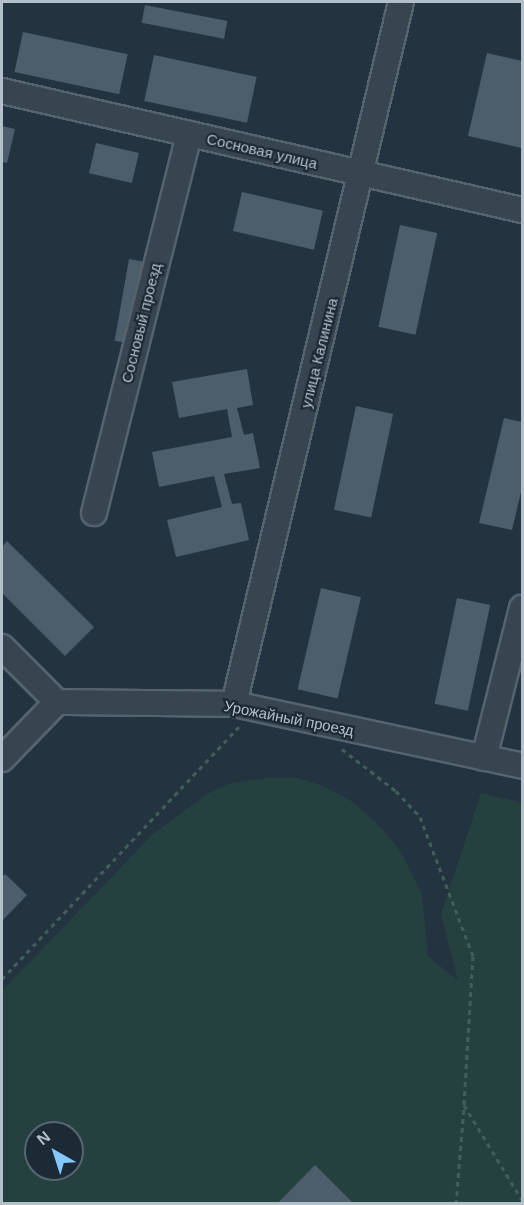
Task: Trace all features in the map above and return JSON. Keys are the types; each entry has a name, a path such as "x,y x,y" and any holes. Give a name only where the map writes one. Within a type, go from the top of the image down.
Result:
{"street":[{"name":"улица Калинина","path":"245,706 401,2"},
{"name":"Сосновая улица","path":"2,91 522,210"},
{"name":"Сосновый проезд","path":"94,513 189,134"},
{"path":"484,758 522,608"},
{"path":"2,647 57,702 2,759"},
{"name":"Урожайный проезд","path":"57,702 245,706 522,766"}],"path":[{"path":"2,979 245,706"},
{"path":"341,748 410,803 420,817 470,945 473,967 456,1203"},
{"path":"464,1105 522,1200"}],"green space":[{"path":"268,778 298,778 323,786 351,801 383,829 401,852 422,895 428,956 458,981 441,914 481,793 522,803 522,1203 2,1203 2,991 152,835 207,794 231,783"}],"building":[{"path":"145,5 227,21 224,39 142,23"},
{"path":"23,32 128,54 119,94 14,72"},
{"path":"487,53 522,61 522,148 468,136"},
{"path":"154,55 257,77 247,123 144,101"},
{"path":"2,126 15,129 7,163 2,162"},
{"path":"96,143 139,153 132,183 89,173"},
{"path":"242,192 323,211 314,250 233,231"},
{"path":"400,225 437,233 416,335 378,327"},
{"path":"129,259 146,262 131,344 115,341"},
{"path":"247,369 253,405 237,408 244,435 253,433 260,468 224,474 232,504 241,503 249,540 176,557 167,520 222,507 214,476 159,487 152,452 232,437 227,409 179,418 172,382"},
{"path":"356,406 393,414 371,518 334,510"},
{"path":"504,418 522,422 522,488 512,530 479,523"},
{"path":"7,541 94,627 65,656 2,593 2,547"},
{"path":"321,588 361,597 338,699 298,689"},
{"path":"457,598 490,605 468,711 435,704"},
{"path":"5,874 27,895 2,921 2,877"},
{"path":"315,1165 354,1204 277,1204"}]}
